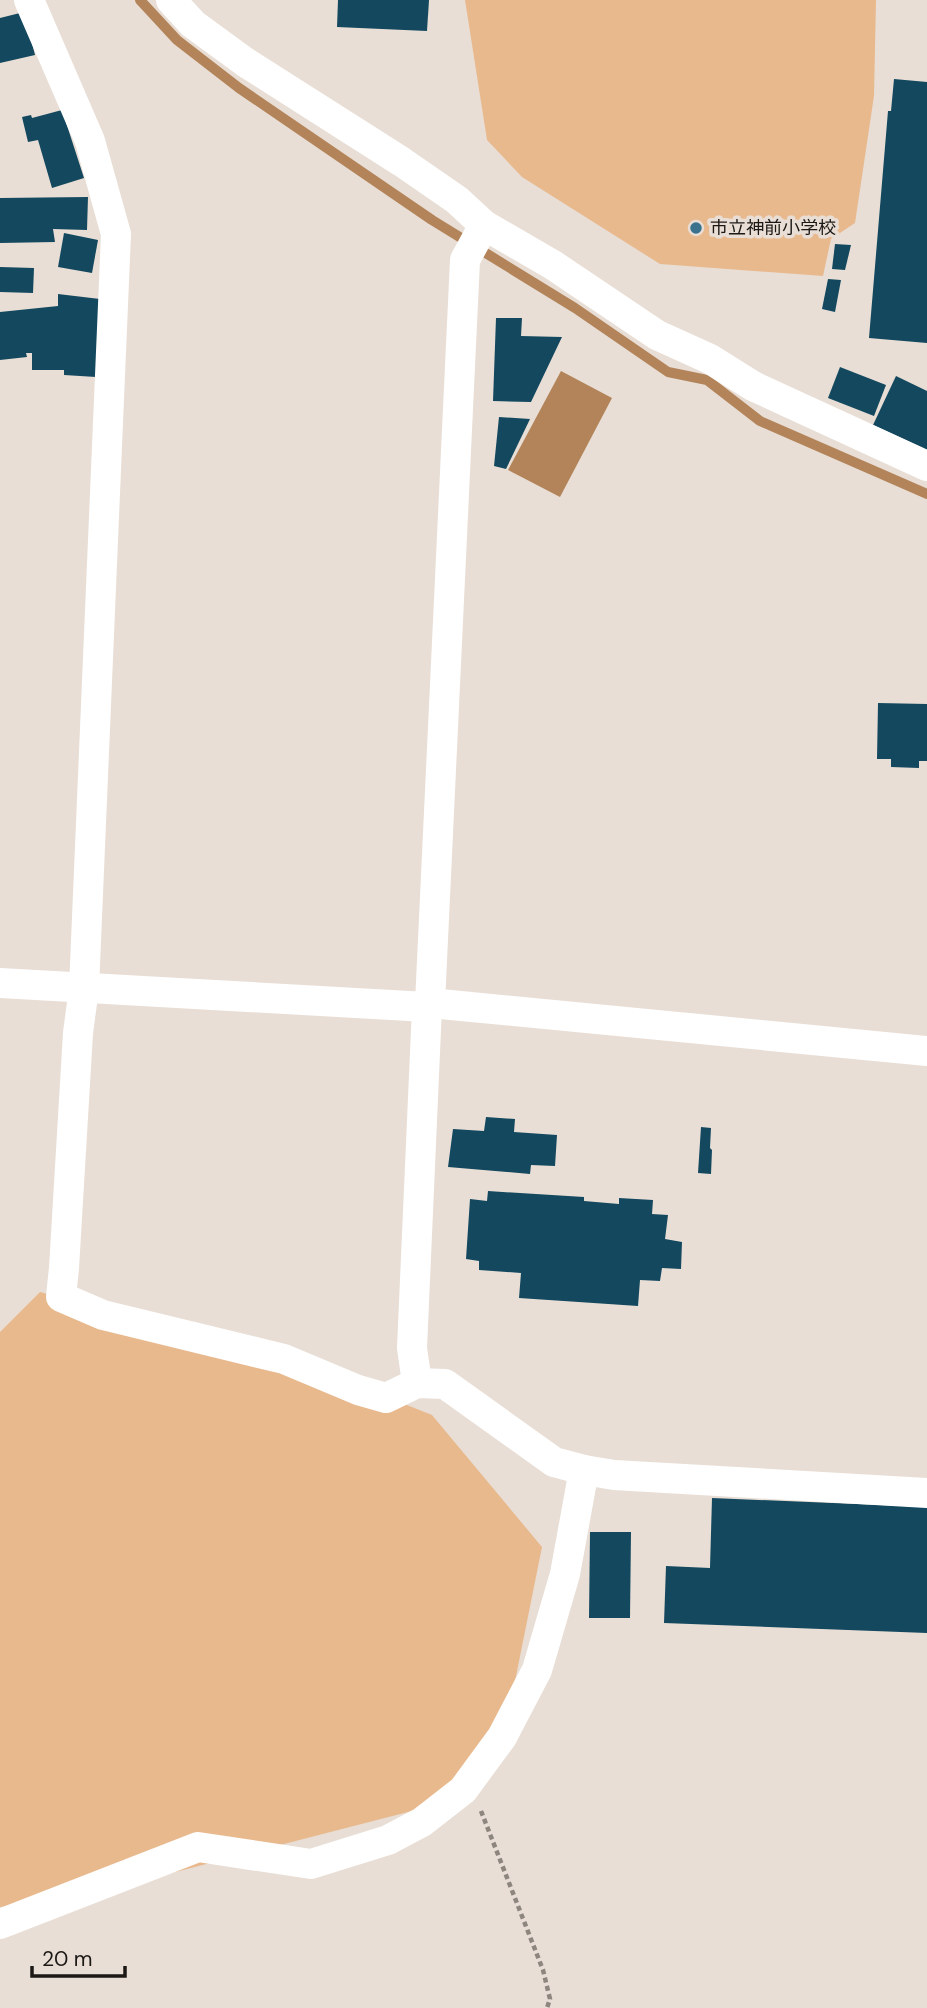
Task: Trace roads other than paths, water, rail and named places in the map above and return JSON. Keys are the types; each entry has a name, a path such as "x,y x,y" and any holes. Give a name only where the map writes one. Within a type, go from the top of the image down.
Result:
{"street":[{"path":"29,0 90,141 116,234 84,988 78,1034 61,1297 103,1315 284,1359 358,1390 386,1398 418,1383 445,1384 554,1462 584,1470 614,1475 927,1493"},
{"path":"171,0 193,24 245,62 413,169 457,200 483,226 553,265 657,335 710,359 753,386 927,466"},
{"path":"418,1383 412,1348 465,260 483,226"},
{"path":"0,983 428,1005 927,1051"},
{"path":"0,1924 198,1847 311,1864 388,1840 422,1822 463,1790 502,1737 537,1670 565,1574 584,1470"}],"waterway":[{"path":"140,0 177,40 239,88 432,220 575,308 668,372 707,380 760,421 927,494"}],"place":[{"name":"市立神前小学校","path":"696,228"}]}
